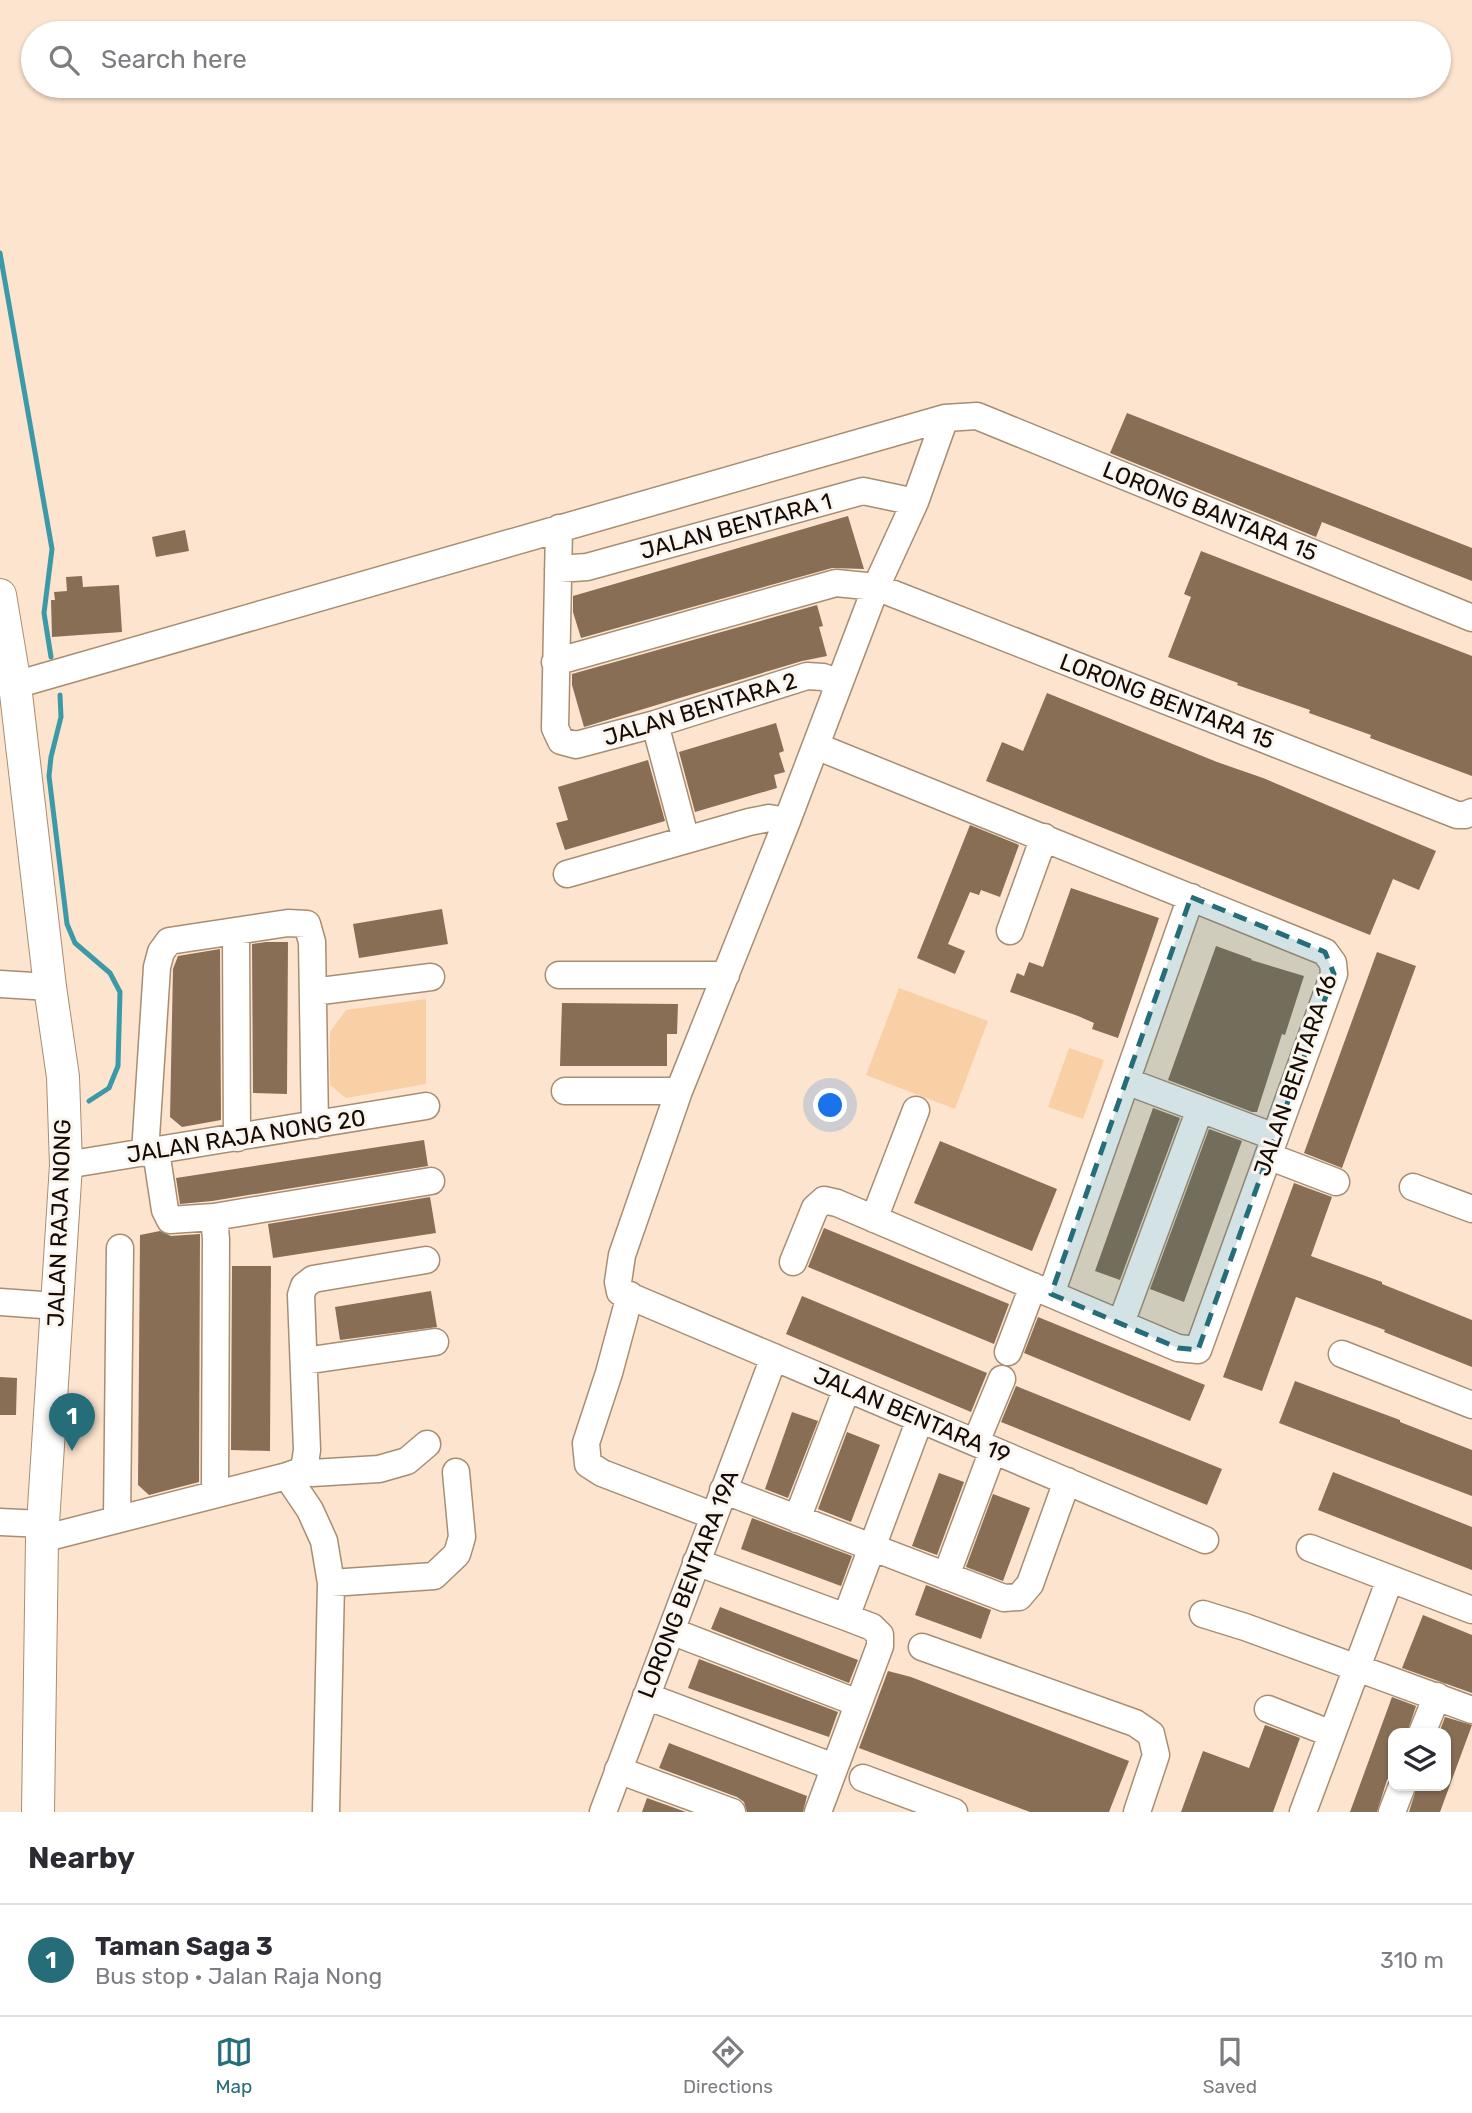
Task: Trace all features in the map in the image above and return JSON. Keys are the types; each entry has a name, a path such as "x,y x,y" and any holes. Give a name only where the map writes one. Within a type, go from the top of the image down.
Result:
{"main road":[{"name":"JALAN RAJA NONG","path":"0,595 63,1077 66,1165 43,1531 38,1812"}],"street":[{"name":"LORONG BANTARA 15","path":"9,673 559,528 945,418 978,416 1472,618"},
{"path":"714,1516 602,1473 587,1464 586,1443 609,1373 625,1294 618,1282 622,1255 679,1091 787,821 876,587 915,502 945,418"},
{"name":"JALAN BENTARA 1","path":"558,569 587,567 863,491 915,502"},
{"path":"555,662 559,528"},
{"name":"LORONG BENTARA 15","path":"555,662 836,583 876,587 1465,813"},
{"name":"JALAN BENTARA 2","path":"555,662 555,728 561,741 576,745 655,724 807,676 823,677 839,683"},
{"path":"655,724 686,840"},
{"name":"JALAN BENTARA 16","path":"793,1262 815,1208 824,1200 837,1203 1178,1348 1198,1350 1334,974 1333,963 1325,952 816,746"},
{"path":"567,874 769,818 787,821"},
{"path":"1010,931 1044,837"},
{"path":"1008,1352 1042,1290 1126,1081 1191,897"},
{"path":"315,1125 312,942 307,924 288,923 169,941 161,951 157,967 151,1152 165,1210 170,1220 214,1217 430,1181"},
{"path":"236,931 237,1138"},
{"path":"559,975 726,975"},
{"path":"313,992 431,977"},
{"path":"0,984 50,987"},
{"path":"1126,1081 1200,1109 1336,1182"},
{"path":"565,1091 679,1091"},
{"name":"JALAN RAJA NONG 20","path":"66,1165 426,1106"},
{"path":"1121,1323 1200,1109"},
{"path":"874,1219 916,1110"},
{"path":"1413,1187 1472,1209"},
{"path":"214,1217 215,1493"},
{"path":"117,1519 120,1248"},
{"path":"326,1812 331,1583 324,1541 295,1473 307,1450 301,1295 304,1286 313,1279 426,1260"},
{"name":"JALAN BENTARA 19","path":"625,1294 1205,1539"},
{"path":"0,1302 56,1306"},
{"path":"304,1361 435,1342"},
{"path":"1342,1354 1472,1405"},
{"name":"LORONG BENTARA 19A","path":"603,1812 774,1357"},
{"path":"946,1576 1002,1379"},
{"path":"797,1519 846,1388"},
{"path":"846,1617 920,1419"},
{"path":"0,1522 43,1531 117,1519 295,1473 379,1469 407,1461 428,1444"},
{"path":"331,1583 434,1576 457,1554 462,1537 456,1472"},
{"path":"723,1490 1004,1598 1019,1597 1030,1584 1067,1481"},
{"path":"1310,1548 1472,1610"},
{"path":"696,1562 872,1627 880,1635 880,1646 818,1812"},
{"path":"1303,1812 1390,1579"},
{"path":"1203,1615 1472,1710"},
{"path":"671,1631 858,1703"},
{"path":"922,1647 1135,1723 1151,1734 1156,1755 1137,1812"},
{"path":"646,1696 834,1767"},
{"path":"1424,1728 1437,1696"},
{"path":"1268,1709 1332,1734"},
{"path":"618,1770 732,1812"},
{"path":"863,1778 954,1812"},
{"path":"1392,1812 1400,1791"}],"highlighted area":[{"path":"1191,897 1325,952 1334,974 1198,1350 1178,1348 1051,1294"}],"shaded area":[{"path":"899,988 988,1021 955,1109 866,1075"},
{"path":"426,999 426,1084 346,1098 330,1085 330,1032 346,1010"},
{"path":"1069,1048 1104,1060 1083,1119 1048,1107"}],"building":[{"path":"1127,413 1472,548 1472,581 1322,522 1316,537 1110,453"},
{"path":"848,516 864,569 832,568 581,638 573,612 573,596"},
{"path":"185,530 189,551 156,557 152,537"},
{"path":"1201,551 1472,656 1472,776 1370,738 1371,735 1309,713 1310,710 1237,685 1238,683 1168,657 1191,597 1184,594"},
{"path":"82,576 83,587 119,585 122,632 52,637 51,600 55,600 54,592 67,591 66,577"},
{"path":"817,605 823,626 819,627 827,656 802,661 584,727 572,685 572,674"},
{"path":"1047,693 1263,778 1436,851 1419,890 1393,879 1370,935 986,781 1002,742 1023,751"},
{"path":"776,723 784,751 779,753 785,772 774,775 777,788 695,812 679,752"},
{"path":"648,760 665,821 565,850 556,823 568,820 558,787"},
{"path":"970,825 1019,845 1000,897 981,890 979,895 970,892 948,944 965,951 955,974 917,958"},
{"path":"1071,888 1159,918 1118,1038 1092,1029 1094,1023 1078,1016 1010,992 1017,973 1024,976 1029,962 1043,967"},
{"path":"442,909 448,944 359,958 353,924"},
{"path":"288,942 287,1094 253,1093 252,944"},
{"path":"1216,946 1304,976 1257,1112 1168,1080"},
{"path":"220,949 221,1120 182,1127 170,1117 173,969 178,956"},
{"path":"1377,952 1416,966 1342,1168 1304,1153"},
{"path":"562,1003 678,1004 677,1034 667,1034 667,1066 560,1066"},
{"path":"1153,1108 1180,1118 1120,1280 1095,1271"},
{"path":"1209,1129 1242,1141 1184,1302 1150,1289"},
{"path":"424,1140 428,1166 180,1204 176,1178"},
{"path":"940,1141 1057,1189 1032,1251 914,1203"},
{"path":"1294,1183 1332,1197 1311,1256 1472,1320 1472,1367 1384,1332 1385,1330 1296,1297 1262,1391 1223,1377"},
{"path":"430,1197 436,1233 273,1258 268,1224"},
{"path":"824,1228 1009,1304 994,1344 808,1267"},
{"path":"160,1231 171,1236 200,1234 199,1482 149,1495 138,1485 140,1235"},
{"path":"232,1266 271,1266 270,1451 231,1450"},
{"path":"431,1291 437,1327 340,1340 335,1307"},
{"path":"802,1296 987,1373 971,1412 786,1334"},
{"path":"1038,1317 1205,1385 1190,1421 1024,1353"},
{"path":"0,1377 17,1378 16,1415 0,1415"},
{"path":"1295,1381 1472,1450 1472,1496 1279,1423"},
{"path":"1016,1386 1222,1469 1207,1505 1001,1422"},
{"path":"792,1412 818,1421 788,1498 765,1489"},
{"path":"847,1432 880,1445 851,1522 818,1509"},
{"path":"1333,1472 1472,1527 1472,1570 1318,1510"},
{"path":"939,1473 964,1482 937,1555 912,1546"},
{"path":"993,1494 1030,1508 1003,1581 966,1567"},
{"path":"752,1518 852,1556 841,1586 741,1549"},
{"path":"926,1585 991,1610 981,1639 915,1615"},
{"path":"720,1607 858,1660 849,1683 711,1629"},
{"path":"1423,1615 1472,1635 1472,1693 1402,1668"},
{"path":"699,1659 838,1712 829,1737 688,1688"},
{"path":"888,1671 911,1677 1129,1761 1109,1812 1030,1812 859,1748"},
{"path":"1392,1697 1416,1706 1409,1728 1388,1728 1388,1779 1377,1812 1350,1812"},
{"path":"1445,1717 1472,1725 1451,1782 1451,1728 1441,1728"},
{"path":"1265,1725 1300,1738 1273,1812 1181,1812 1203,1751 1249,1768"},
{"path":"669,1743 807,1796 803,1812 747,1812 744,1802 737,1797 659,1768"},
{"path":"1415,1791 1448,1791 1440,1812 1409,1812"},
{"path":"647,1798 686,1812 642,1812"}],"waterway":[{"path":"0,253 52,549 44,613 51,657"},
{"path":"60,695 61,717 49,776 67,924 75,943 110,973 120,992 118,1066 109,1088 89,1101"}],"place":[{"name":"Taman Saga 3","path":"72,1451"}]}
